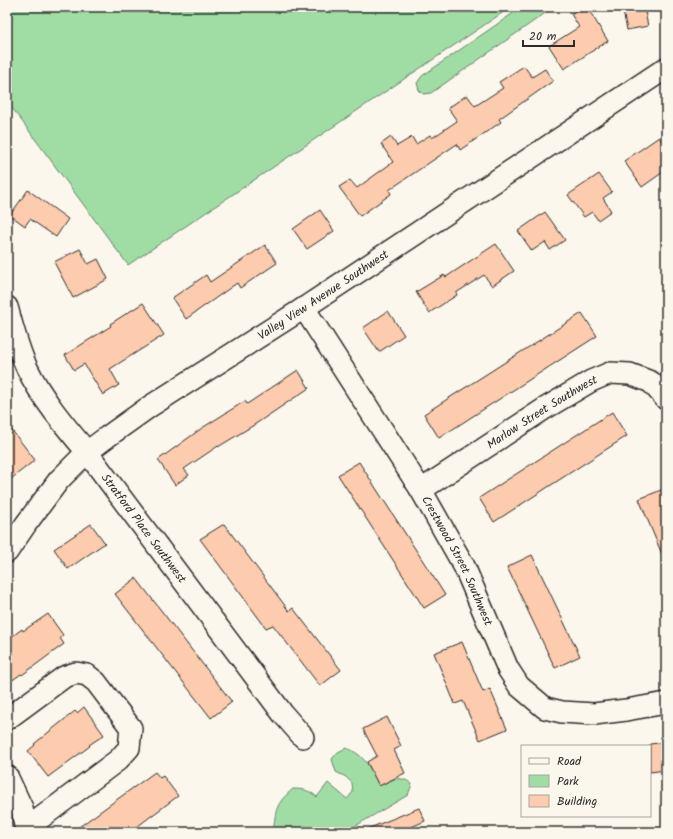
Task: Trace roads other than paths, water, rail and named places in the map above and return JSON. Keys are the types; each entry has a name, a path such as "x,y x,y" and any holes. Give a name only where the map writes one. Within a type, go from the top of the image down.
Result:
{"street":[{"name":"Valley View Avenue Southwest","path":"7,552 59,480 88,452 149,407 304,308 666,68"},
{"name":"Stratford Place Southwest","path":"7,307 27,368 44,398 66,427 88,452 303,737"},
{"name":"Crestwood Street Southwest","path":"304,308 421,490 464,566 508,669 519,686 545,708 562,712 594,714 666,703"},
{"name":"Marlow Street Southwest","path":"421,490 591,380 610,373 630,374 651,382 666,399"},
{"path":"7,719 64,677 76,673 87,675 96,682 131,728 129,748 118,760 26,830 22,808 7,776"}]}
